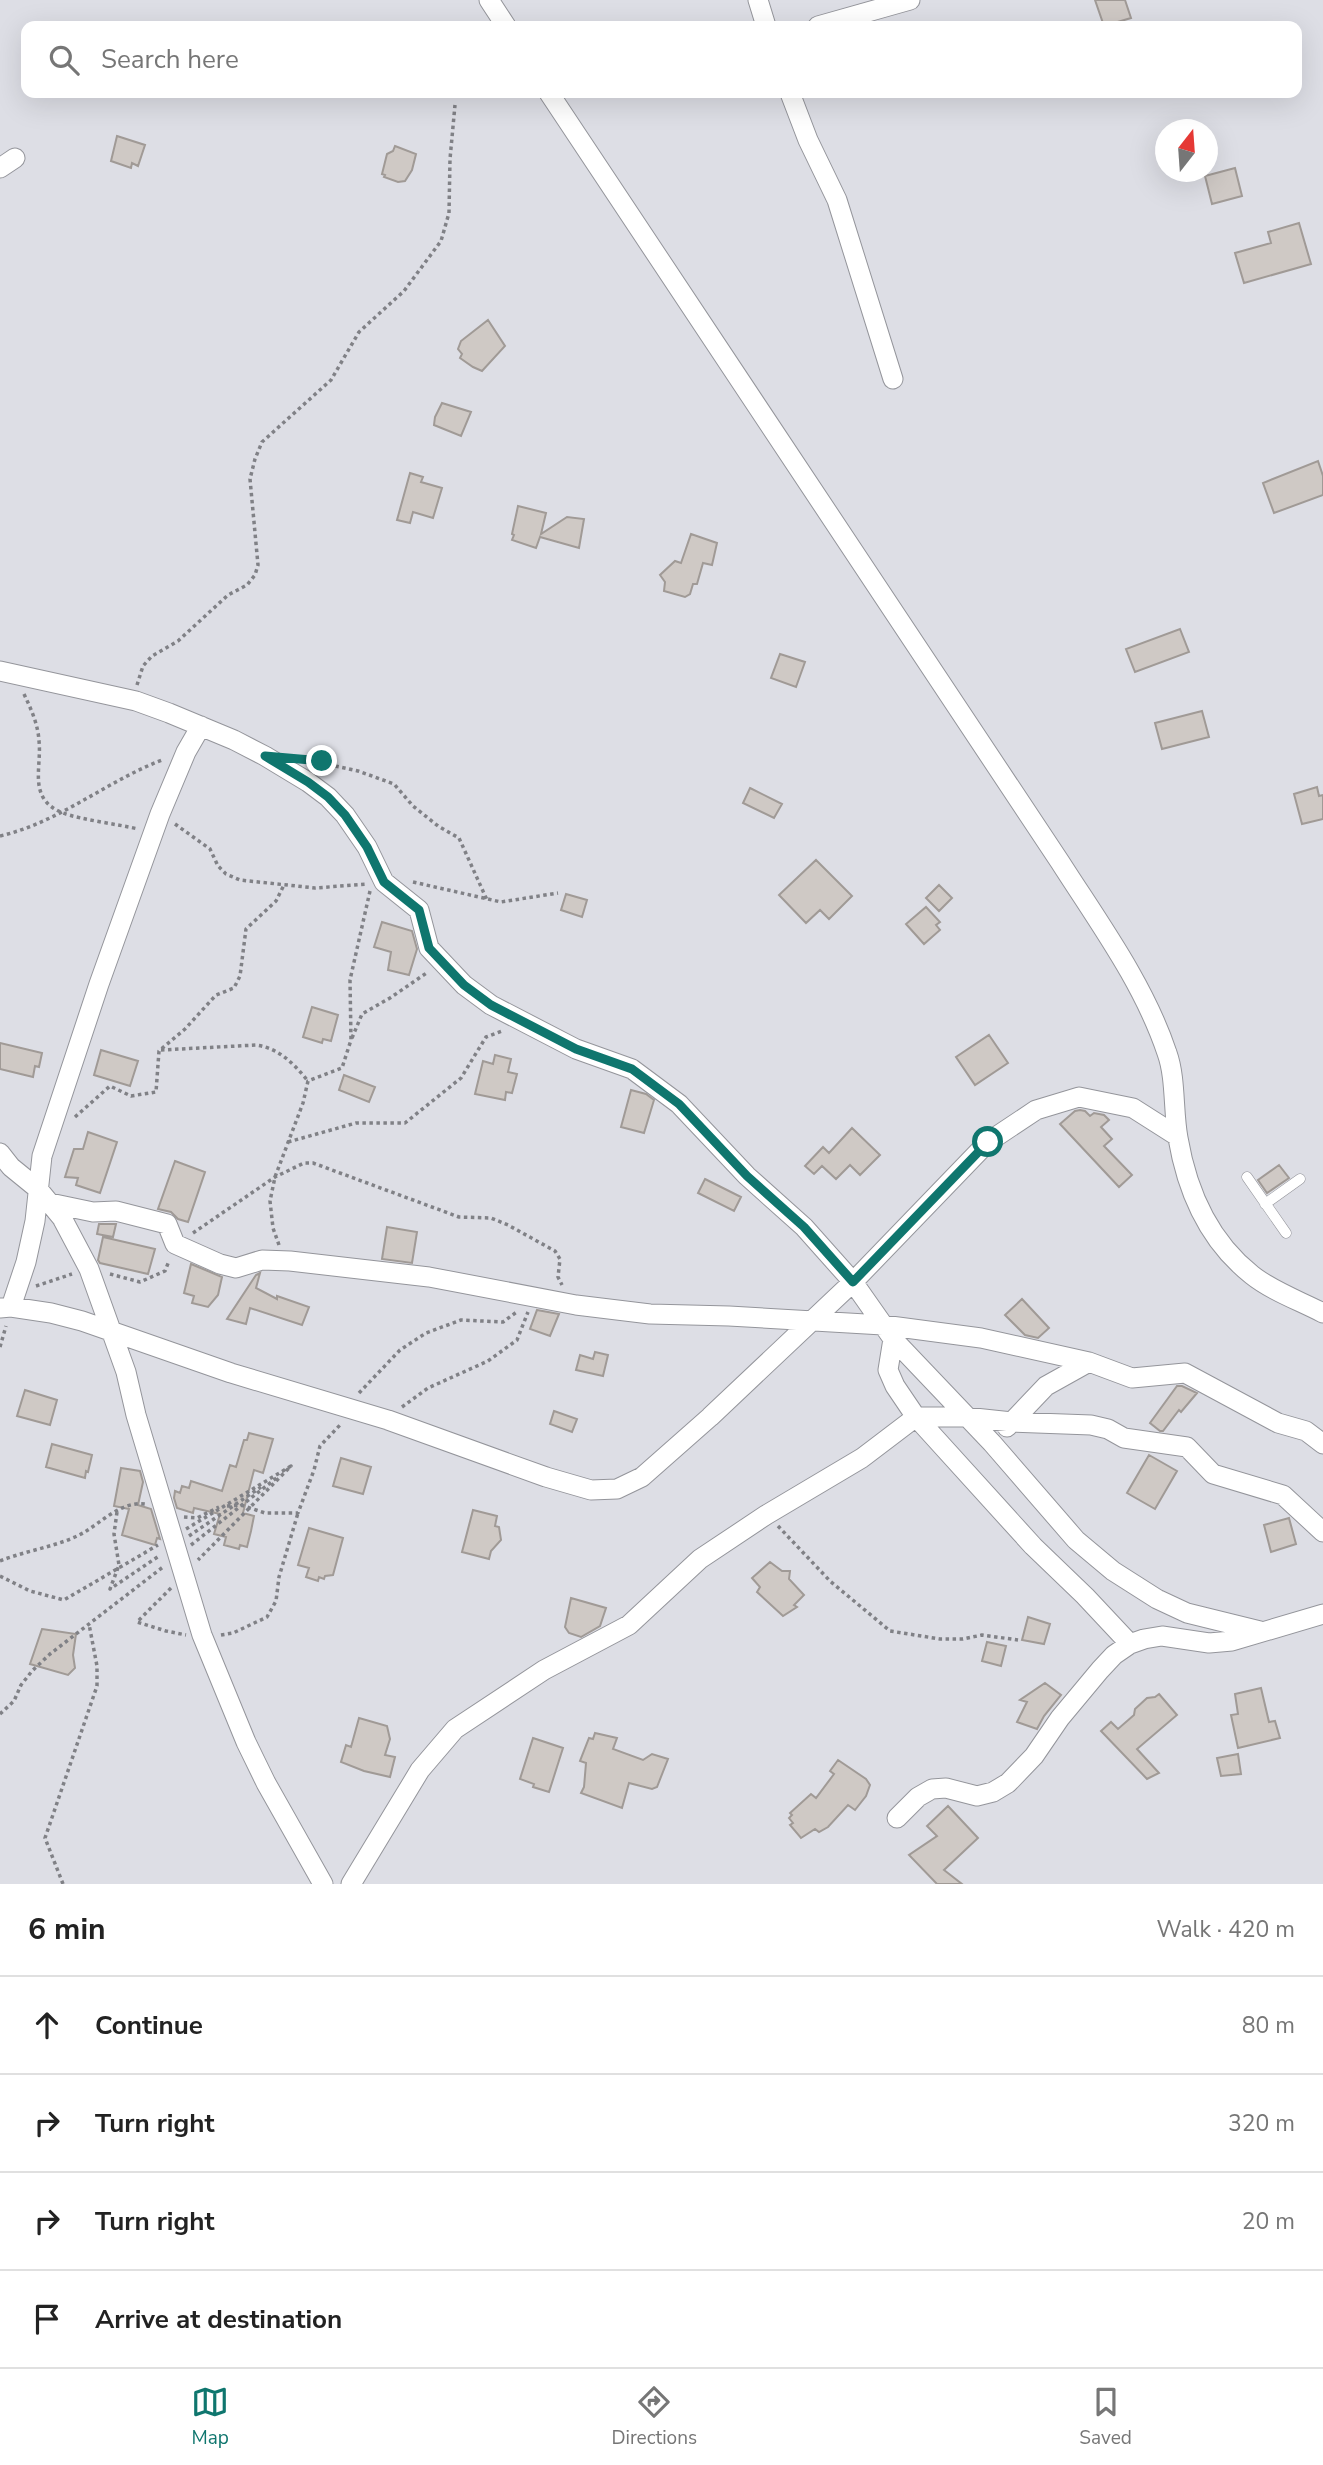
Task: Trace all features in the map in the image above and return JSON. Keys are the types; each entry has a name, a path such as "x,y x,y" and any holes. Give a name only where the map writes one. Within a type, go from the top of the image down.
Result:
{"street":[{"path":"489,0 503,21"},
{"path":"758,0 764,21"},
{"path":"836,21 910,0"},
{"path":"552,98 1060,862 1141,991 1168,1055 1177,1136 1185,1172 1197,1204 1213,1233 1231,1256 1254,1277 1323,1313"},
{"path":"792,98 808,141 837,200 893,379"},
{"path":"7,673 136,701 201,726 265,756 328,797 345,815 367,847 384,882 419,910 429,948 464,985 525,1023 576,1049 632,1069 679,1104 747,1176 804,1227 853,1282 888,1332 992,1443 1076,1540 1138,1589 1187,1614 1260,1631"},
{"path":"201,726 186,752 157,823 42,1156 44,1196 9,1302 51,1312 231,1373 388,1420 546,1477 591,1490 617,1489 642,1478 710,1417 853,1282 988,1142 1036,1110 1079,1097 1133,1108 1177,1136"},
{"path":"0,1153 11,1167 44,1196 67,1226 89,1269 113,1333 202,1635 251,1753 323,1884"},
{"path":"44,1196 93,1212 116,1211 167,1224 175,1244 228,1267 236,1268 262,1260 290,1261 429,1277 576,1305 650,1314 810,1321 888,1332 981,1338 1088,1362 1132,1378 1185,1373 1279,1423 1306,1431 1323,1444"},
{"path":"888,1332 888,1370 916,1417 1033,1546 1130,1644"},
{"path":"992,1443 1046,1385 1088,1362"},
{"path":"351,1884 421,1770 455,1729 544,1670 629,1625 700,1559 766,1515 862,1458 916,1417 965,1417 1091,1425 1108,1429 1124,1438 1187,1447 1213,1474 1283,1495 1323,1532"},
{"path":"897,1818 918,1797 932,1789 946,1788 976,1796 993,1792 1008,1783 1034,1756 1060,1718 1100,1670 1114,1655 1130,1644 1162,1636 1209,1643 1233,1641 1323,1614"}],"lane":[{"path":"1247,1177 1286,1233"},
{"path":"1265,1204 1300,1179"}],"path":[{"path":"136,701 143,666 152,656 188,632 228,595 247,585 255,575 258,557 250,478 254,459 262,442 331,380 359,332 404,291 441,241 449,214 455,105"},
{"path":"7,673 37,724 40,743 37,774 39,788 46,799 63,813 157,823 210,849 218,866 226,874 240,880 315,888 373,883 350,981 351,1040"},
{"path":"0,836 35,826 63,813 132,771 186,752"},
{"path":"299,759 322,761 394,784 413,806 438,826 459,838 487,900"},
{"path":"384,882 420,882 501,902 558,893"},
{"path":"69,1122 110,1086 131,1096 156,1092 159,1051 185,1029 216,995 234,988 240,976 246,929 276,901 284,885"},
{"path":"290,1261 280,1248 273,1228 270,1201 275,1177 309,1082 342,1068 362,1014 442,963"},
{"path":"288,1142 356,1123 405,1123 461,1078 486,1037 525,1023"},
{"path":"159,1051 256,1045 272,1047 297,1067 309,1082"},
{"path":"9,1302 89,1269 140,1282 165,1271 175,1244 275,1177 304,1163 322,1164 459,1217 491,1218 555,1251 560,1259 559,1282 576,1305"},
{"path":"202,1635 233,1633 267,1616 276,1601 279,1577 320,1446 338,1428 360,1392 400,1350 426,1333 461,1320 503,1322 522,1308"},
{"path":"388,1420 428,1388 488,1361 517,1340 528,1311"},
{"path":"185,1549 291,1466"},
{"path":"0,1561 67,1540 84,1532 108,1514 133,1503 167,1505 175,1518 197,1518 214,1509 233,1506 265,1513 298,1513"},
{"path":"766,1515 830,1581 890,1631 940,1639 963,1639 982,1635 1018,1640"},
{"path":"0,1714 14,1701 21,1685 32,1671 164,1566"},
{"path":"63,1884 45,1838 97,1686 97,1666 89,1624"}],"building":[{"path":"1095,0 1125,0 1131,18 1102,21"},
{"path":"117,136 145,145 138,166 132,163 131,168 111,161"},
{"path":"395,146 416,154 412,170 405,181 398,182 382,174 387,154 393,151"},
{"path":"1235,168 1242,196 1212,204 1206,182 1218,182 1218,173"},
{"path":"1299,223 1311,264 1244,283 1235,253 1271,243 1268,232"},
{"path":"488,320 505,346 482,371 460,358 462,354 458,349 461,341"},
{"path":"442,403 471,412 461,436 434,425"},
{"path":"1318,461 1323,476 1323,495 1274,513 1263,483"},
{"path":"410,473 423,477 421,482 442,488 433,518 413,512 410,523 397,520"},
{"path":"518,506 546,513 541,534 567,517 584,519 579,548 540,537 536,548 512,540"},
{"path":"691,534 717,543 712,565 703,563 697,584 693,584 690,594 685,597 664,591 665,582 660,575 675,561 681,563"},
{"path":"1180,629 1189,652 1135,672 1126,649"},
{"path":"780,654 805,662 796,687 771,678"},
{"path":"1202,711 1209,737 1162,749 1155,723"},
{"path":"1317,787 1319,796 1323,795 1323,819 1302,824 1294,794"},
{"path":"750,788 782,804 774,818 743,803"},
{"path":"816,860 852,896 829,919 820,910 806,923 779,895"},
{"path":"939,885 952,898 939,911 926,898"},
{"path":"566,894 587,900 582,917 561,910"},
{"path":"926,907 940,922 936,925 940,930 924,944 906,924"},
{"path":"382,922 412,931 417,949 409,975 388,970 391,952 374,947"},
{"path":"312,1007 338,1015 331,1041 323,1039 322,1043 303,1037"},
{"path":"989,1035 1008,1063 975,1085 956,1057"},
{"path":"0,1043 42,1053 39,1067 35,1066 33,1077 0,1069"},
{"path":"101,1050 138,1061 130,1086 94,1075"},
{"path":"495,1055 511,1059 508,1072 517,1074 512,1093 506,1092 505,1100 475,1094 483,1061 493,1064"},
{"path":"344,1075 375,1087 369,1102 339,1090"},
{"path":"631,1090 646,1094 654,1100 644,1133 621,1127"},
{"path":"1080,1110 1090,1116 1094,1113 1104,1115 1109,1120 1101,1127 1112,1139 1104,1146 1132,1175 1119,1187 1060,1124"},
{"path":"852,1128 880,1155 860,1175 850,1165 836,1179 822,1166 814,1174 805,1166 823,1147 829,1153"},
{"path":"88,1132 117,1142 100,1193 76,1185 78,1178 65,1177 74,1149 83,1149"},
{"path":"175,1161 205,1172 188,1222 178,1219 171,1212 158,1209"},
{"path":"1279,1165 1289,1178 1267,1193 1258,1180"},
{"path":"705,1179 741,1197 734,1211 698,1193"},
{"path":"99,1224 116,1224 113,1237 97,1234"},
{"path":"387,1227 417,1232 412,1263 382,1259"},
{"path":"103,1237 155,1249 148,1274 100,1263 98,1260"},
{"path":"191,1264 222,1277 218,1295 208,1307 192,1303 194,1296 184,1293"},
{"path":"260,1273 256,1288 277,1299 277,1296 309,1307 302,1325 250,1308 246,1324 227,1319"},
{"path":"1022,1299 1049,1328 1038,1338 1025,1335 1005,1315"},
{"path":"537,1310 559,1314 550,1336 530,1329"},
{"path":"595,1352 608,1355 603,1376 576,1370 580,1355 593,1359"},
{"path":"1177,1386 1197,1393 1163,1431 1160,1431 1150,1423"},
{"path":"25,1390 57,1400 50,1425 17,1416"},
{"path":"554,1411 577,1419 572,1432 550,1424"},
{"path":"249,1433 273,1439 263,1473 254,1470 243,1513 254,1516 247,1547 240,1545 239,1549 224,1545 226,1537 214,1534 220,1514 194,1508 193,1513 177,1508 174,1498 175,1491 180,1493 182,1486 189,1488 191,1481 222,1491 230,1465 236,1467 244,1440 247,1440"},
{"path":"52,1444 92,1455 85,1478 46,1467"},
{"path":"1149,1455 1177,1471 1155,1509 1127,1493"},
{"path":"341,1458 371,1467 363,1494 333,1486"},
{"path":"121,1468 140,1471 143,1482 138,1505 151,1509 160,1539 157,1538 155,1545 122,1535 129,1509 114,1506"},
{"path":"473,1510 497,1516 495,1526 499,1527 501,1540 491,1551 489,1559 462,1552"},
{"path":"1289,1518 1296,1544 1271,1552 1264,1525"},
{"path":"309,1528 343,1538 333,1575 325,1576 324,1579 319,1577 318,1581 306,1577 309,1568 298,1565"},
{"path":"770,1562 782,1571 790,1571 789,1579 804,1595 794,1605 797,1607 783,1616 757,1592 760,1587 752,1578"},
{"path":"571,1598 606,1608 600,1626 581,1637 569,1633 565,1627"},
{"path":"1028,1617 1050,1624 1044,1644 1022,1640"},
{"path":"42,1629 76,1634 73,1655 75,1668 68,1675 30,1664"},
{"path":"987,1642 1006,1646 1001,1666 982,1661"},
{"path":"1045,1683 1061,1695 1037,1729 1017,1722 1027,1702 1020,1700"},
{"path":"1261,1688 1269,1722 1275,1721 1280,1738 1238,1748 1231,1715 1238,1714 1235,1694"},
{"path":"1159,1694 1177,1715 1137,1749 1159,1773 1147,1779 1101,1731 1111,1722 1118,1729 1134,1715 1135,1709 1147,1698"},
{"path":"359,1718 387,1726 390,1739 385,1755 395,1757 390,1777 341,1762 346,1745 351,1747"},
{"path":"595,1733 617,1738 613,1749 643,1760 652,1754 668,1759 657,1787 652,1789 629,1783 622,1808 581,1793 586,1763 580,1761 589,1738 593,1739"},
{"path":"533,1738 563,1748 549,1792 520,1779"},
{"path":"1238,1754 1241,1774 1221,1776 1217,1758"},
{"path":"838,1760 866,1779 870,1785 866,1796 855,1810 848,1805 828,1827 819,1832 815,1829 801,1838 790,1825 793,1823 789,1818 792,1815 790,1813 811,1794 816,1798 834,1774 830,1771"},
{"path":"948,1806 978,1838 944,1870 962,1884 937,1884 909,1855 937,1836 927,1826"}],"route":[{"path":"322,761 265,756 308,782 328,797 345,815 367,847 384,882 419,910 429,948 464,985 491,1005 576,1049 632,1069 679,1104 747,1176 804,1227 853,1282 988,1142"}]}
